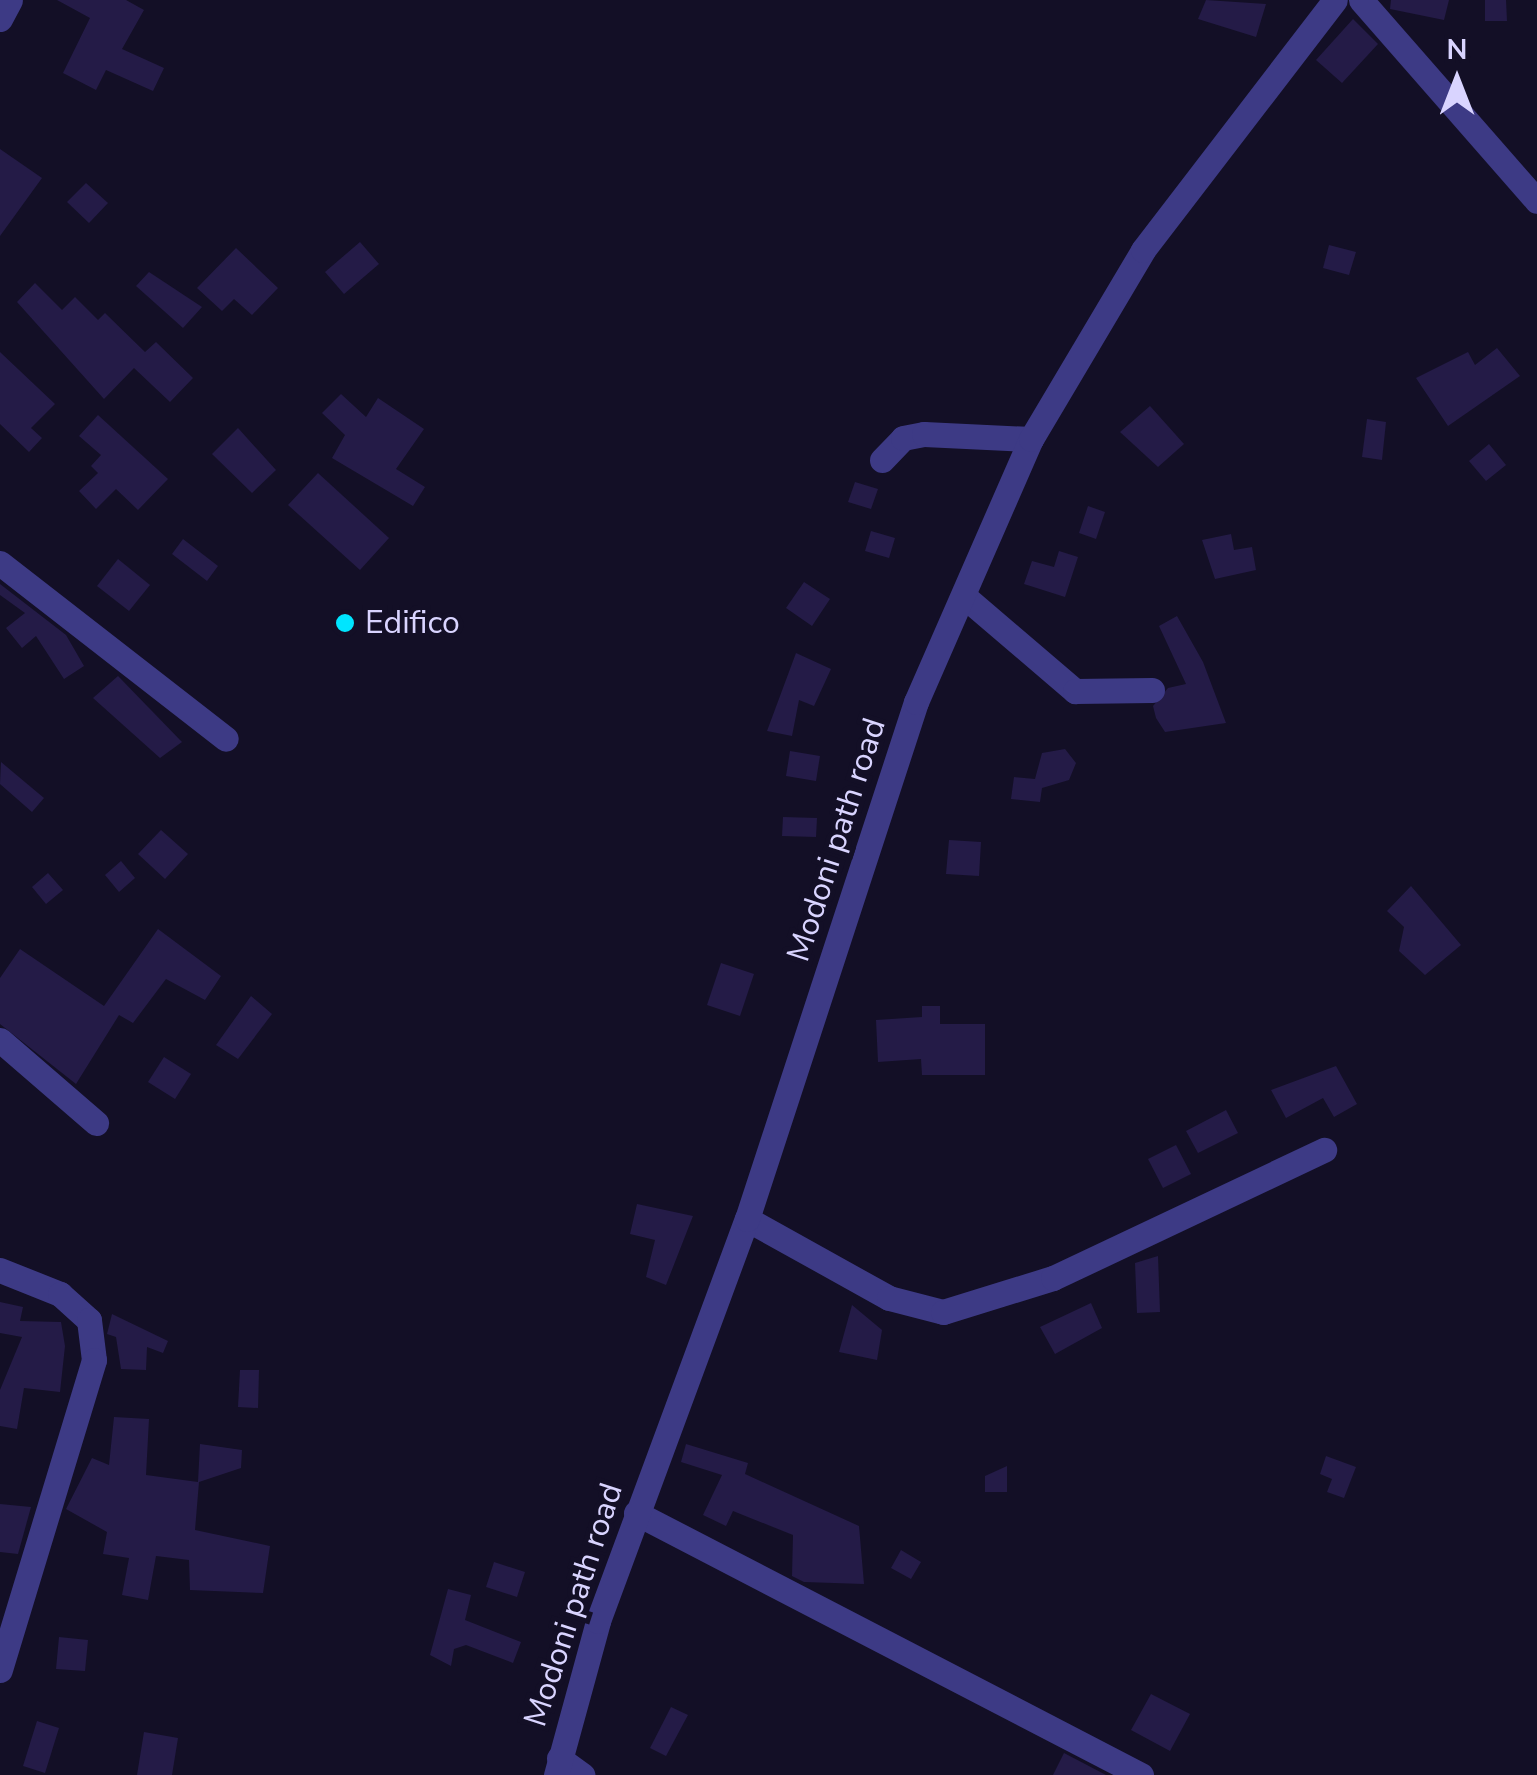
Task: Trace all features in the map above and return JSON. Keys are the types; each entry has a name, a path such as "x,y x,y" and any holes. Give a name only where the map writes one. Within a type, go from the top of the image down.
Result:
{"street":[{"path":"0,20 10,0"},
{"name":"Modoni path road","path":"557,1766 636,1512 747,1220 916,702 1031,439 1143,250 1335,0"},
{"path":"1360,0 1537,201"},
{"path":"882,460 903,438 924,434 1031,439"},
{"path":"0,563 226,739"},
{"path":"964,596 1074,691 1152,690"},
{"path":"0,1040 96,1123"},
{"path":"747,1220 889,1298 943,1312 1107,1256 1324,1150"},
{"path":"0,1270 60,1294 90,1320 94,1360 0,1670"},
{"path":"636,1512 1141,1775"},
{"path":"557,1766 582,1775"}],"building":[{"path":"57,0 126,0 144,10 122,49 164,68 153,91 106,70 96,90 63,73 90,18"},
{"path":"1206,0 1266,4 1256,37 1198,19"},
{"path":"1391,0 1449,0 1444,20 1390,9"},
{"path":"1485,0 1506,0 1507,21 1485,21"},
{"path":"1353,19 1378,44 1342,83 1316,60"},
{"path":"0,149 42,178 0,236"},
{"path":"86,183 108,203 89,223 67,202"},
{"path":"360,242 379,264 344,294 325,272"},
{"path":"1329,245 1356,252 1349,275 1323,268"},
{"path":"236,248 278,288 252,315 234,299 222,311 197,288"},
{"path":"149,272 202,307 183,328 136,286"},
{"path":"35,283 62,310 75,297 98,320 105,313 145,352 156,342 193,378 170,402 134,368 104,399 17,302"},
{"path":"1497,348 1520,376 1448,426 1416,378 1468,352 1475,365"},
{"path":"0,352 55,404 31,428 42,438 29,452 0,424"},
{"path":"341,394 366,417 378,398 424,429 396,469 425,487 413,506 332,458 345,435 322,413"},
{"path":"1150,406 1184,444 1158,467 1120,432"},
{"path":"98,415 168,479 138,510 116,489 96,509 79,491 98,473 91,466 101,455 79,436"},
{"path":"1367,419 1386,422 1382,460 1362,457"},
{"path":"238,428 276,470 252,493 212,454"},
{"path":"1489,444 1506,465 1486,481 1469,461"},
{"path":"318,473 389,538 360,570 288,505"},
{"path":"855,482 878,489 871,509 848,502"},
{"path":"1088,506 1105,512 1096,539 1079,533"},
{"path":"871,531 895,538 889,558 865,551"},
{"path":"1231,534 1234,550 1252,547 1256,570 1215,579 1202,540"},
{"path":"183,539 218,566 207,581 172,554"},
{"path":"1059,551 1078,557 1065,597 1024,584 1032,561 1054,567"},
{"path":"118,559 150,585 129,611 97,586"},
{"path":"804,582 830,599 812,626 786,608"},
{"path":"0,584 66,635 84,666 64,679 36,636 22,648 6,628 25,613 0,595"},
{"path":"1177,616 1203,662 1226,723 1165,732 1156,718 1153,706 1168,688 1186,684 1159,626"},
{"path":"796,653 831,669 814,706 799,700 792,736 767,731"},
{"path":"118,676 182,742 160,758 93,698"},
{"path":"1065,749 1076,763 1069,780 1042,788 1040,802 1011,799 1014,777 1035,779 1042,753"},
{"path":"790,751 820,756 816,781 786,776"},
{"path":"1,762 44,798 32,812 0,784"},
{"path":"783,817 817,818 816,837 782,836"},
{"path":"161,830 188,854 165,879 138,854"},
{"path":"949,840 981,842 979,876 946,874"},
{"path":"121,861 135,878 119,892 105,875"},
{"path":"48,873 63,890 46,904 32,887"},
{"path":"1411,886 1461,945 1425,975 1399,951 1404,927 1387,911"},
{"path":"158,929 221,976 205,1000 166,979 133,1023 119,1015 76,1084 0,1024 0,978 20,949 104,1006"},
{"path":"721,963 754,974 740,1016 707,1005"},
{"path":"251,996 272,1014 238,1059 216,1045"},
{"path":"922,1006 940,1006 940,1024 985,1024 985,1075 922,1075 921,1059 878,1062 876,1020 922,1017"},
{"path":"164,1057 191,1074 175,1099 148,1082"},
{"path":"1336,1066 1357,1104 1334,1117 1323,1098 1286,1118 1271,1090"},
{"path":"1226,1110 1238,1133 1198,1153 1186,1131"},
{"path":"1176,1145 1191,1174 1163,1188 1148,1159"},
{"path":"637,1204 693,1216 666,1285 646,1277 655,1240 630,1234"},
{"path":"1158,1256 1160,1312 1137,1313 1135,1263"},
{"path":"0,1302 23,1307 20,1321 61,1322 65,1346 60,1392 24,1388 17,1429 0,1426 0,1390 22,1337 0,1333"},
{"path":"1091,1303 1102,1328 1055,1354 1040,1327"},
{"path":"852,1305 882,1330 877,1360 839,1352"},
{"path":"112,1314 168,1341 163,1353 147,1347 146,1370 121,1369 116,1337 107,1334"},
{"path":"240,1370 259,1370 258,1408 238,1407"},
{"path":"114,1417 149,1419 146,1475 198,1482 200,1444 242,1450 241,1468 199,1482 195,1530 270,1546 263,1593 190,1590 189,1560 156,1556 148,1600 122,1595 129,1558 103,1554 107,1532 66,1509 92,1458 109,1465"},
{"path":"686,1444 748,1463 745,1474 859,1526 864,1584 804,1582 792,1576 793,1535 733,1511 726,1526 703,1515 722,1475 681,1462"},
{"path":"1326,1456 1356,1467 1344,1498 1327,1492 1332,1479 1320,1474"},
{"path":"1007,1466 1007,1492 985,1492 985,1476"},
{"path":"0,1504 31,1507 18,1554 0,1552"},
{"path":"901,1550 921,1562 911,1579 891,1568"},
{"path":"494,1562 525,1572 517,1597 486,1587"},
{"path":"448,1589 471,1595 465,1620 521,1642 513,1663 466,1645 454,1649 451,1666 430,1655"},
{"path":"59,1637 88,1640 85,1671 56,1669"},
{"path":"1151,1694 1190,1714 1170,1751 1131,1730"},
{"path":"671,1707 688,1715 666,1756 650,1748"},
{"path":"37,1721 59,1728 45,1773 23,1766"},
{"path":"144,1732 178,1738 172,1775 137,1775"},
{"path":"1064,1753 1106,1775 1053,1775"}],"place":[{"name":"Edifico","path":"345,623"}]}
